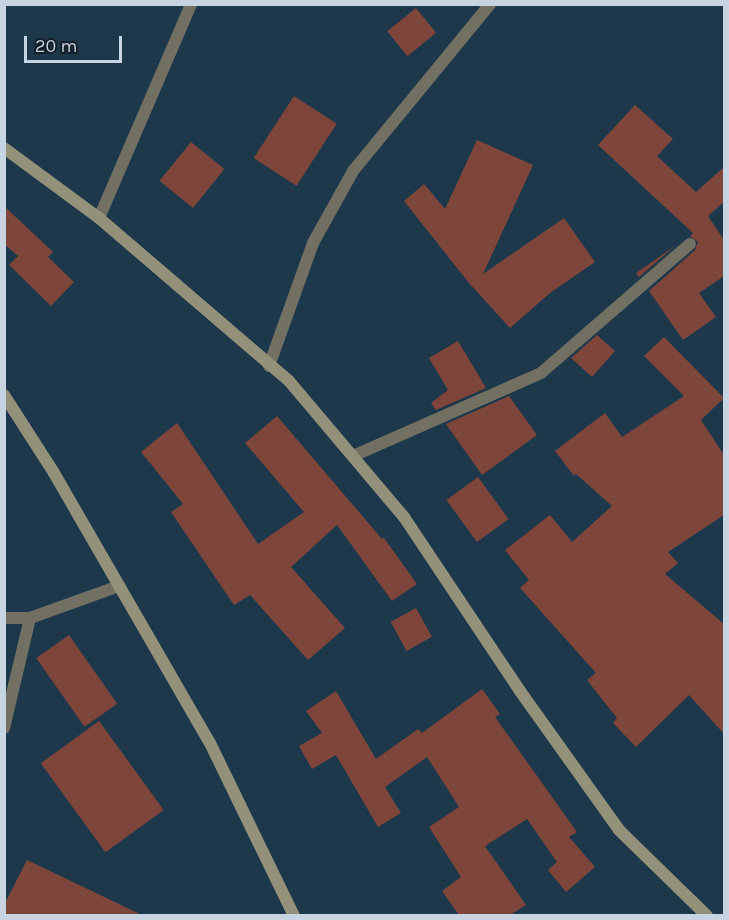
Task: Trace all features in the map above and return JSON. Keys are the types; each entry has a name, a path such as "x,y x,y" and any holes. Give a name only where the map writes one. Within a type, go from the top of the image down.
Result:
{"street":[{"path":"99,218 191,4"},
{"path":"269,366 313,243 353,171 490,4"},
{"path":"4,148 99,218 288,381 404,517 520,690 619,830 707,915"},
{"path":"352,456 541,373 690,244"},
{"path":"4,395 210,743 294,915"},
{"path":"4,618 30,618 119,586"},
{"path":"4,728 30,618"}],"building":[{"path":"416,8 436,33 407,56 387,31"},
{"path":"294,96 337,124 296,186 254,158"},
{"path":"635,105 673,139 657,156 696,192 724,167 724,202 708,216 724,240 724,276 699,293 716,317 683,340 649,291 695,250 698,242 690,236 693,233 598,145"},
{"path":"477,140 533,165 483,274 564,218 595,262 550,293 510,328 469,283 404,201 424,184 445,209"},
{"path":"191,142 224,169 193,208 160,181"},
{"path":"4,206 53,252 48,257 74,282 51,306 9,265 18,256 4,244"},
{"path":"675,246 639,277 636,273"},
{"path":"597,335 615,351 592,377 571,358"},
{"path":"664,337 724,398 701,420 724,455 724,515 668,552 678,563 665,574 724,624 724,734 689,695 636,747 613,723 617,718 587,680 596,673 520,588 529,580 505,550 550,515 572,542 612,506 576,474 574,476 555,451 605,413 622,437 684,396 644,356"},
{"path":"458,341 486,388 436,410 431,403 448,390 429,358"},
{"path":"509,396 537,435 482,475 446,424"},
{"path":"277,416 382,539 384,538 417,584 392,601 337,525 291,567 345,628 308,660 250,595 234,605 171,512 183,504 141,452 177,423 258,544 304,512 245,443"},
{"path":"478,477 509,519 477,542 446,500"},
{"path":"416,608 432,637 407,651 391,622"},
{"path":"69,635 117,704 84,727 36,658"},
{"path":"482,689 500,714 495,717 577,832 569,837 595,867 566,892 548,870 557,862 527,819 485,846 526,905 510,915 459,915 442,891 461,877 429,827 459,807 427,757 385,787 401,813 378,827 336,755 312,769 299,746 322,733 306,711 336,691 376,759 418,729 422,733"},
{"path":"99,721 164,810 105,852 41,763"},
{"path":"27,860 142,915 4,915 4,905"}]}
